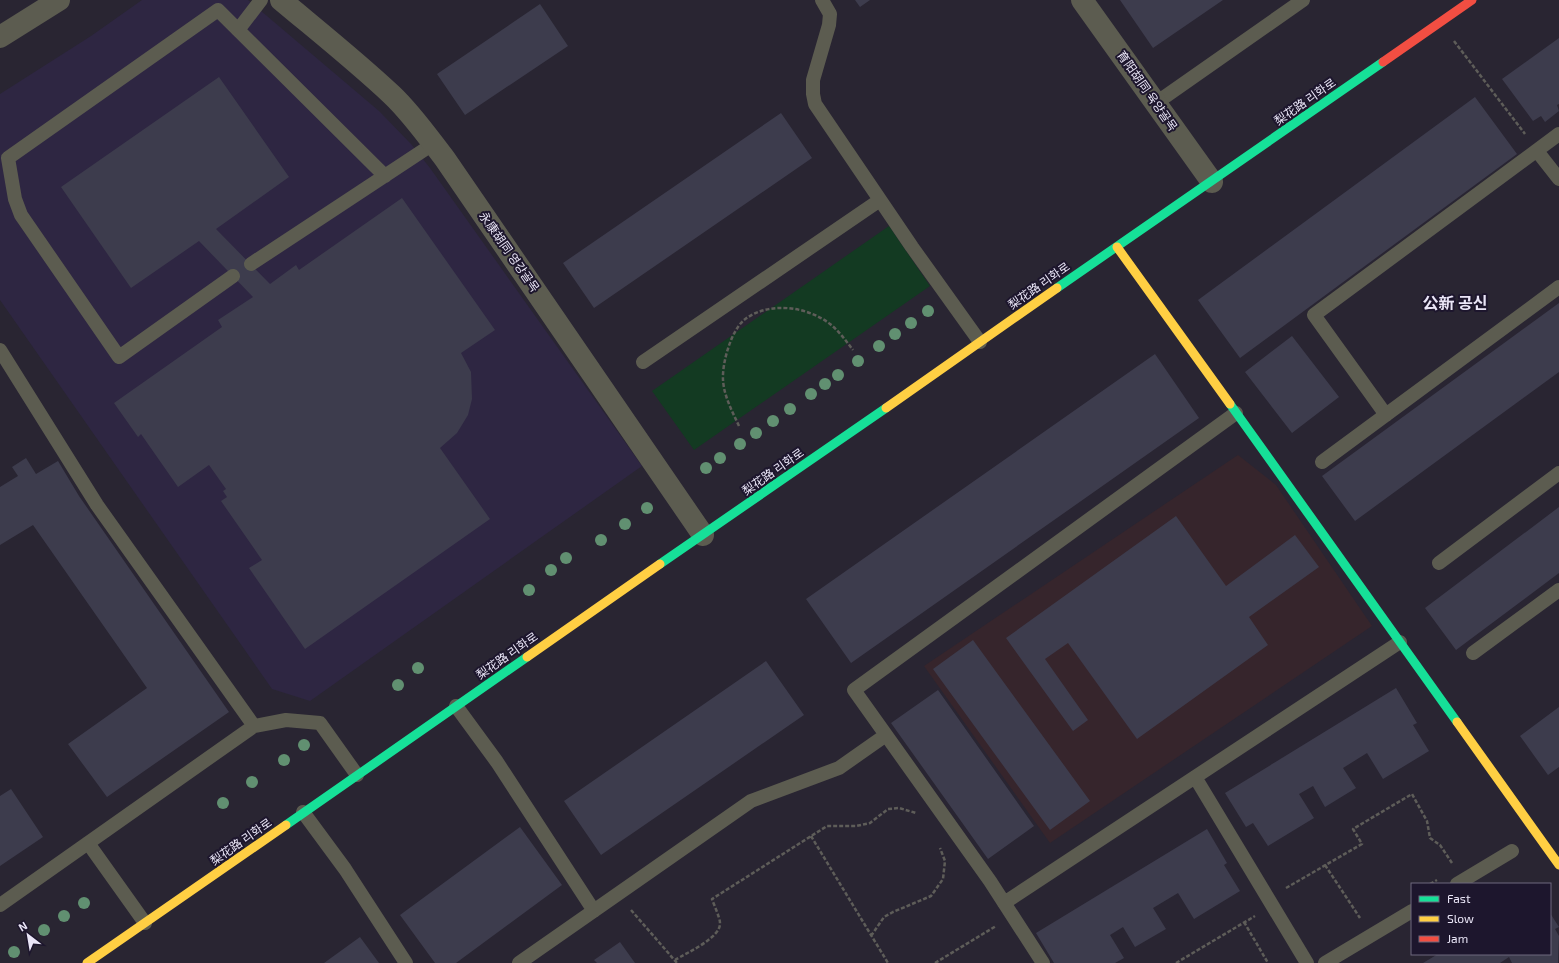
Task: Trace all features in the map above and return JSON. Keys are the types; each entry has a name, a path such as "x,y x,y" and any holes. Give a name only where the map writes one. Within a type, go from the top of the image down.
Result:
{"street":[{"path":"0,37 59,0"},
{"name":"永康胡同 영강골목","path":"281,0 356,62 393,96 415,120 703,535"},
{"name":"育阳胡同 육양골목","path":"1082,0 1212,182"},
{"name":"梨花路 리화로","path":"87,963 1472,0"},
{"path":"1117,247 1559,864"}],"lane":[{"path":"238,30 261,0"},
{"path":"822,0 830,14 829,25 813,80 815,104 880,200 980,342"},
{"path":"1156,103 1303,0"},
{"path":"233,276 119,357 21,215 15,199 8,158 218,10 385,176"},
{"path":"1386,415 1314,315 1559,134"},
{"path":"250,264 433,144"},
{"path":"1537,150 1559,179"},
{"path":"643,362 880,200"},
{"path":"1322,462 1559,287"},
{"path":"0,350 97,505 254,726"},
{"path":"1043,963 1004,903 854,690 1236,413"},
{"path":"1439,563 1559,473"},
{"path":"1473,653 1559,590"},
{"path":"1004,903 1400,642"},
{"path":"456,706 496,762 594,911"},
{"path":"0,905 254,726 286,720 320,723 357,775"},
{"path":"520,963 751,801 839,768 886,735"},
{"path":"1195,777 1307,963"},
{"path":"303,812 345,869 406,963"},
{"path":"88,843 145,923"},
{"path":"1460,882 1512,851"},
{"path":"1325,963 1411,912"}],"path":[{"path":"1440,23 1537,150"},
{"path":"739,426 728,402 723,380 724,363 728,346 743,321 747,318 757,312 782,307 799,310 816,316 830,324 853,350"},
{"path":"1268,899 1362,844 1353,829 1412,794 1427,821 1430,838 1440,845 1460,882"},
{"path":"675,960 717,934 720,924 712,899 827,826 856,826 870,823 888,809 900,808 918,813"},
{"path":"811,836 888,963"},
{"path":"871,936 884,917 931,896 943,879 945,861 938,842"},
{"path":"1325,865 1371,935"},
{"path":"617,895 677,963"},
{"path":"935,963 1012,915"},
{"path":"1176,963 1244,922 1268,963"}],"shaded area":[{"path":"142,0 248,0 379,111 411,144 430,168 642,466 310,701 272,689 0,300 0,94 91,36"},
{"path":"1238,455 1276,485 1372,626 1050,843 924,666"}],"green space":[{"path":"889,226 930,286 694,450 652,391"}],"building":[{"path":"855,0 870,0 860,7"},
{"path":"1120,0 1223,0 1153,48"},
{"path":"540,4 568,46 465,115 437,74"},
{"path":"1559,38 1559,104 1557,105 1559,111 1545,122 1541,116 1533,121 1502,79"},
{"path":"219,77 289,177 216,229 270,284 296,265 299,270 402,198 495,330 461,353 471,372 472,399 468,415 457,433 440,448 490,519 305,649 249,568 262,560 221,501 227,497 223,491 226,489 209,465 178,487 141,434 138,437 114,403 222,327 218,320 253,297 199,241 131,288 61,187"},
{"path":"1475,97 1517,154 1240,358 1198,300"},
{"path":"781,113 812,158 594,308 563,263"},
{"path":"1559,303 1559,372 1355,521 1322,476"},
{"path":"1292,336 1339,397 1292,433 1245,372"},
{"path":"1155,354 1199,418 851,663 806,599"},
{"path":"26,458 36,474 58,461 79,496 229,712 107,797 68,744 147,688 33,525 0,545 0,487 18,476 12,467"},
{"path":"1559,507 1559,573 1456,650 1425,608"},
{"path":"1176,516 1226,586 1295,535 1319,567 1249,617 1268,645 1137,739 1068,643 1045,659 1088,720 1073,731 1006,638"},
{"path":"973,640 1090,801 1050,830 933,669"},
{"path":"766,661 804,715 601,855 564,801"},
{"path":"1396,688 1417,723 1413,725 1429,751 1383,779 1367,753 1343,768 1356,788 1325,807 1313,786 1299,794 1314,818 1268,846 1253,823 1246,827 1225,793"},
{"path":"938,690 1034,826 988,859 891,723"},
{"path":"1559,707 1559,767 1548,775 1520,736"},
{"path":"11,789 43,837 0,866 0,796"},
{"path":"520,827 562,885 456,963 435,963 400,915"},
{"path":"1207,829 1227,863 1224,865 1240,891 1194,919 1178,893 1153,908 1166,929 1135,947 1123,927 1110,935 1124,958 1115,963 1054,963 1036,933"},
{"path":"1551,915 1559,927 1555,929 1559,936 1558,963 1512,963 1509,957 1500,963 1423,963 1436,955 1551,955"},
{"path":"360,937 379,963 324,963"},
{"path":"620,942 635,963 597,963 594,960"}],"traffic: fast":[{"path":"1057,288 1383,62"},
{"path":"1230,404 1457,722"},
{"path":"660,564 886,408"},
{"path":"286,825 527,657"}],"traffic: slow":[{"path":"1117,247 1230,404"},
{"path":"886,408 1057,288"},
{"path":"527,657 660,564"},
{"path":"1457,722 1559,865"},
{"path":"87,963 286,825"}],"traffic: jam":[{"path":"1383,62 1472,0"}],"district":[{"name":"公新 공신","path":"1455,303"}]}
